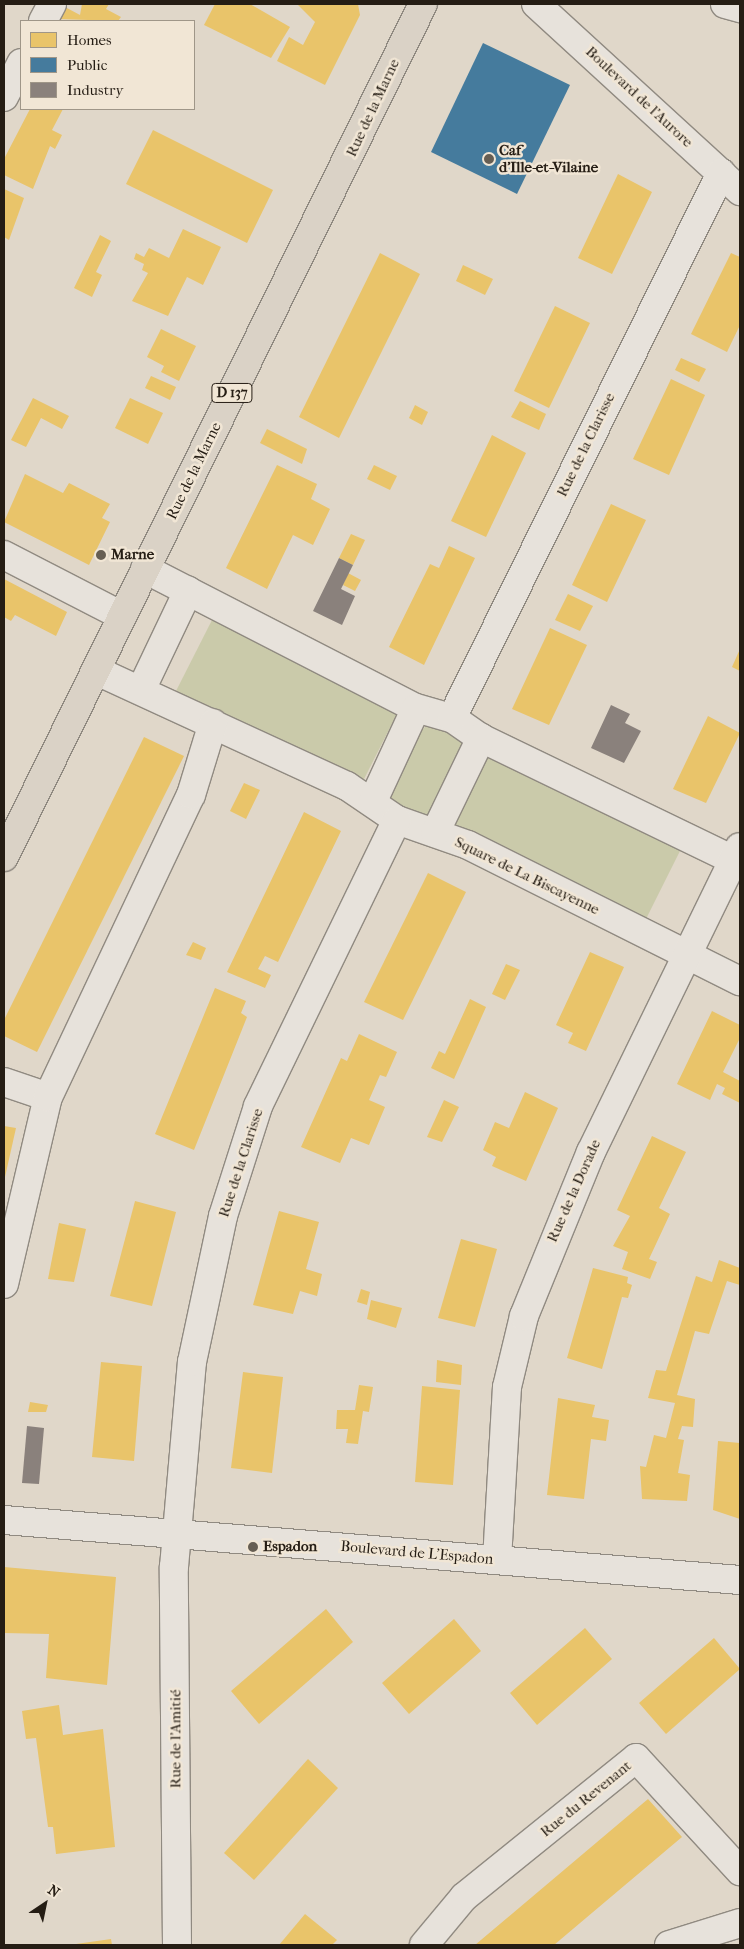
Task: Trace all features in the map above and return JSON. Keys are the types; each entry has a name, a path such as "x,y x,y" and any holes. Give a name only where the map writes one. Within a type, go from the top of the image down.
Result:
{"main road":[{"name":"Rue de la Marne","path":"4,857 423,4"}],"street":[{"path":"44,20 52,4"},
{"path":"725,4 740,8"},
{"name":"Boulevard de l'Aurore","path":"539,5 740,191"},
{"path":"4,98 20,65"},
{"name":"Rue de la Clarisse","path":"452,718 721,173"},
{"path":"4,556 122,616"},
{"path":"145,569 416,708 452,718 481,738 738,857"},
{"path":"141,690 188,592"},
{"name":"Square de La Biscayenne","path":"97,671 213,723 374,802 398,820 468,845 740,981"},
{"path":"374,802 416,708"},
{"path":"4,1284 48,1097 191,795 213,723"},
{"path":"435,833 481,738"},
{"name":"Rue de la Clarisse","path":"176,1534 192,1362 223,1216 258,1106 398,820"},
{"name":"Rue de la Dorade","path":"497,1560 507,1387 524,1316 591,1152 687,955 738,857"},
{"path":"4,1082 48,1097"},
{"name":"Boulevard de L'Espadon","path":"4,1520 740,1580"},
{"name":"Rue de l'Amitié","path":"176,1534 177,1945"},
{"name":"Rue du Revenant","path":"424,1945 464,1897 636,1758 740,1871"},
{"path":"669,1945 740,1924"}],"green space":[{"path":"212,620 398,712 363,781 176,691"},
{"path":"430,722 466,740 430,816 417,818 388,798 412,740"},
{"path":"489,751 682,847 644,923 452,827"}],"building: Homes":[{"path":"82,4 109,4 106,9 121,17 119,20 58,19 65,7 80,15"},
{"path":"215,4 250,4 290,27 271,58 204,25"},
{"path":"297,4 358,4 360,15 325,85 277,61 289,37 303,45 315,22"},
{"path":"29,110 62,110 52,130 62,135 55,149 50,146 33,189 4,175 4,159"},
{"path":"153,130 273,190 247,243 126,184"},
{"path":"618,174 652,192 612,274 578,258"},
{"path":"4,189 24,198 9,240 4,237"},
{"path":"183,229 221,247 203,285 187,277 168,316 132,301 148,273 142,270 144,264 134,259 136,253 144,257 149,248 169,258"},
{"path":"100,235 111,241 96,272 102,275 92,297 74,288"},
{"path":"380,253 420,274 339,438 299,417"},
{"path":"731,253 740,257 740,325 727,352 691,334"},
{"path":"463,265 493,279 485,295 456,281"},
{"path":"555,306 590,323 549,408 514,391"},
{"path":"161,329 196,346 179,381 161,372 164,366 147,357"},
{"path":"681,358 706,369 699,382 675,370"},
{"path":"151,376 176,387 170,400 145,388"},
{"path":"671,379 705,395 669,475 633,459"},
{"path":"33,398 69,416 62,429 41,418 26,447 11,440"},
{"path":"130,398 163,413 148,444 115,428"},
{"path":"520,401 546,414 539,430 511,417"},
{"path":"415,405 428,412 422,425 409,418"},
{"path":"267,429 307,449 302,464 260,443"},
{"path":"492,435 526,453 486,537 451,521"},
{"path":"277,465 317,484 311,499 330,509 313,545 293,535 267,589 226,568"},
{"path":"374,465 397,476 390,490 367,479"},
{"path":"25,474 63,493 69,483 110,504 102,518 110,522 89,565 4,522"},
{"path":"611,504 646,520 607,602 572,585"},
{"path":"351,534 365,540 353,565 339,558"},
{"path":"449,546 475,558 424,665 389,647 430,564 439,568"},
{"path":"348,573 361,580 355,591 343,585"},
{"path":"4,579 67,612 56,636 15,615 11,621 4,617"},
{"path":"568,594 593,606 580,631 555,620"},
{"path":"550,628 587,645 549,725 512,709"},
{"path":"740,649 740,671 732,667"},
{"path":"708,716 740,733 706,803 673,789"},
{"path":"144,737 184,756 37,1052 4,1036 4,1020"},
{"path":"244,783 260,790 246,819 230,811"},
{"path":"304,812 341,831 278,962 265,956 258,969 271,975 265,988 227,972"},
{"path":"428,873 466,892 403,1020 364,1002"},
{"path":"193,942 206,948 201,960 186,955"},
{"path":"590,952 624,967 586,1051 568,1043 573,1033 556,1025"},
{"path":"506,964 520,970 505,1000 492,994"},
{"path":"215,988 246,1001 241,1013 247,1017 194,1150 155,1134"},
{"path":"470,999 486,1007 454,1079 431,1068 439,1051 445,1054"},
{"path":"712,1011 740,1025 740,1038 723,1072 740,1081 740,1103 722,1094 725,1088 717,1084 710,1100 677,1084"},
{"path":"359,1034 397,1052 386,1077 380,1075 369,1100 385,1107 369,1145 351,1138 340,1163 301,1147 341,1058 347,1061"},
{"path":"525,1092 558,1108 526,1181 492,1166 496,1157 483,1150 495,1122 509,1128"},
{"path":"444,1100 459,1107 442,1142 427,1137"},
{"path":"4,1126 16,1128 5,1177 4,1176"},
{"path":"652,1136 686,1152 659,1208 670,1214 649,1259 657,1262 650,1279 622,1269 628,1252 613,1246 630,1216 617,1210"},
{"path":"135,1201 176,1212 152,1306 110,1296"},
{"path":"279,1211 319,1222 306,1269 322,1274 317,1296 300,1291 293,1314 253,1305"},
{"path":"59,1223 86,1229 74,1282 48,1279"},
{"path":"461,1239 497,1249 475,1327 438,1318"},
{"path":"719,1260 740,1268 740,1285 727,1281 709,1334 695,1331 677,1395 695,1399 693,1427 682,1426 678,1439 684,1440 678,1473 690,1475 687,1501 642,1499 640,1466 646,1467 654,1435 666,1438 675,1403 648,1398 656,1370 666,1371 696,1276 712,1282"},
{"path":"593,1268 628,1277 627,1283 632,1285 628,1298 622,1297 602,1369 567,1358"},
{"path":"361,1289 370,1292 367,1305 357,1302"},
{"path":"371,1300 402,1308 396,1328 367,1319"},
{"path":"437,1360 462,1365 461,1385 436,1382"},
{"path":"101,1362 142,1366 134,1461 92,1457"},
{"path":"243,1372 283,1377 272,1473 231,1468"},
{"path":"359,1385 373,1387 369,1412 363,1411 358,1444 346,1443 348,1429 336,1429 337,1410 355,1410"},
{"path":"422,1386 460,1390 453,1485 415,1482"},
{"path":"558,1398 595,1405 592,1417 609,1420 606,1441 591,1439 584,1499 547,1495"},
{"path":"30,1402 48,1405 46,1412 28,1412"},
{"path":"718,1441 740,1443 740,1519 713,1510"},
{"path":"4,1567 116,1577 107,1685 46,1678 49,1634 4,1633"},
{"path":"326,1609 353,1642 259,1724 231,1691"},
{"path":"454,1619 481,1651 409,1714 382,1683"},
{"path":"585,1628 612,1659 537,1725 510,1693"},
{"path":"714,1638 740,1669 666,1734 639,1703"},
{"path":"59,1705 63,1735 103,1729 115,1847 56,1854 53,1827 48,1827 36,1738 26,1739 22,1711"},
{"path":"308,1759 338,1788 254,1880 224,1853"},
{"path":"648,1799 682,1837 554,1945 475,1945"},
{"path":"305,1914 337,1940 332,1945 279,1945"},
{"path":"111,1939 112,1945 76,1945 76,1944"}],"building: Public":[{"path":"483,43 570,85 517,194 431,152"}],"building: Industry":[{"path":"339,558 353,565 341,589 355,596 342,625 313,611"},
{"path":"611,705 630,714 625,723 641,731 624,763 591,748"},
{"path":"27,1426 44,1428 39,1484 22,1483"}],"place":[{"name":"Caf d'Ille-et-Vilaine","path":"489,159"},
{"name":"Marne","path":"101,555"},
{"name":"Espadon","path":"253,1547"}]}
